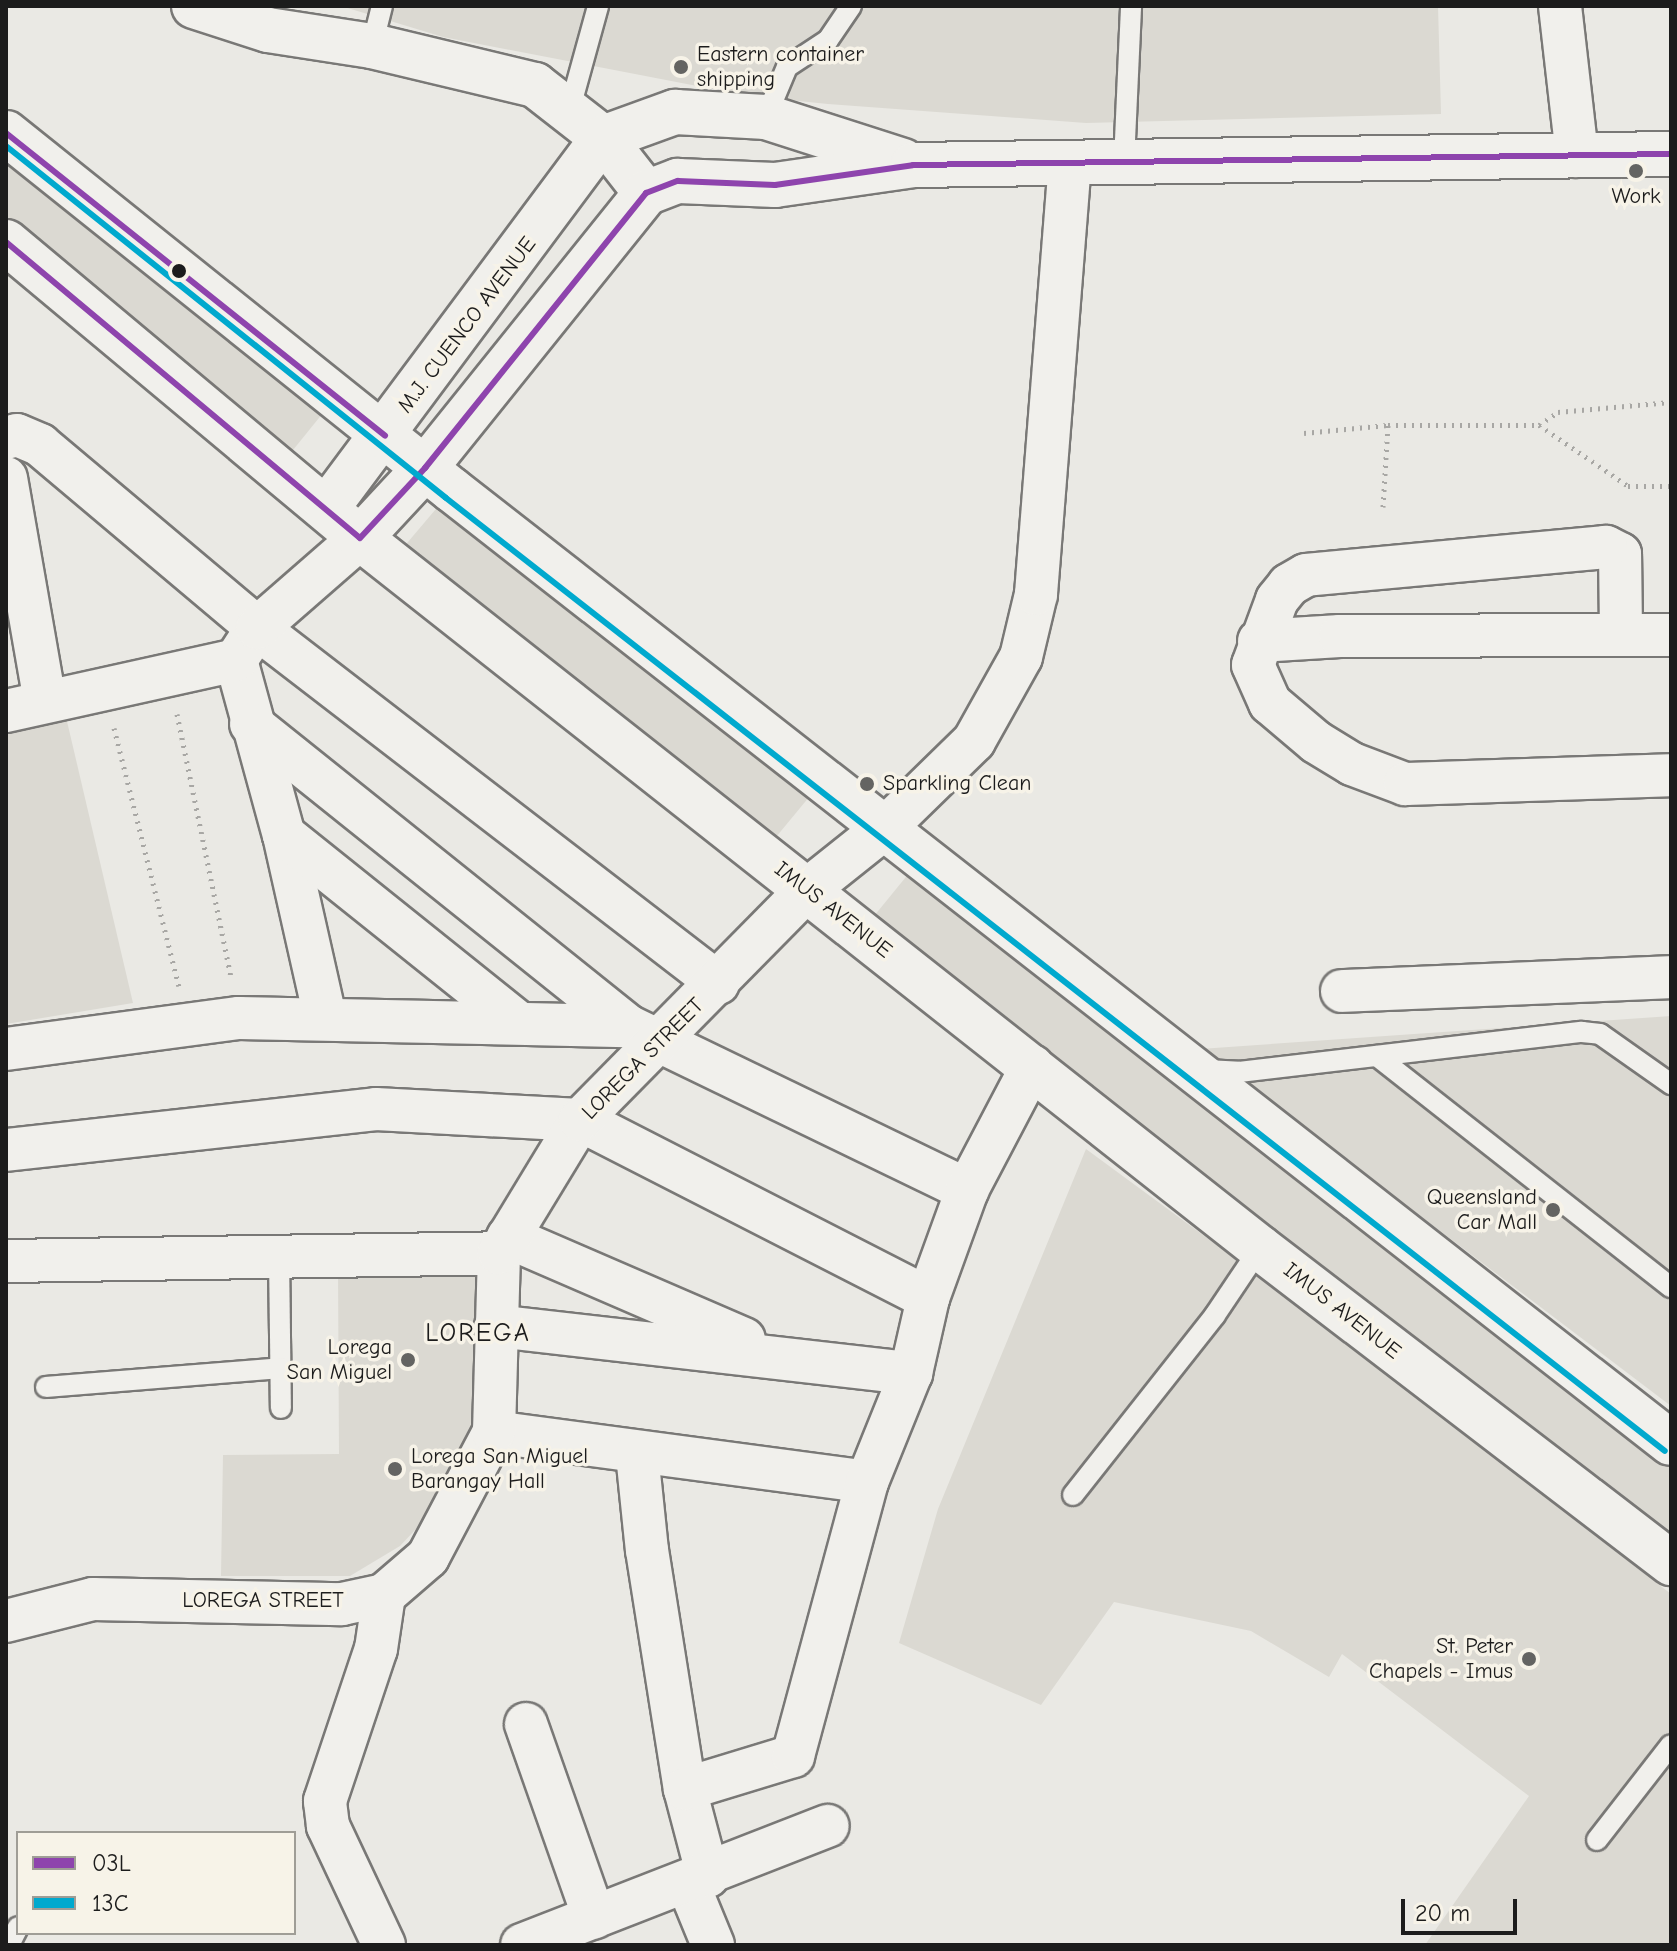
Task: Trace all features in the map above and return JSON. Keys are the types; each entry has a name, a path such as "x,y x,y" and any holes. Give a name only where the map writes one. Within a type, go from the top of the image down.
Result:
{"main road":[{"path":"203,8 272,18 377,26 535,85 570,108 603,138 646,193"},
{"path":"603,138 675,112 766,117 913,165"},
{"path":"6,133 425,468 1671,1443"},
{"name":"M.J. CUENCO AVENUE","path":"327,508 385,436 603,138"},
{"path":"360,538 425,468 646,193 696,178 775,185 913,165 1671,154"},
{"name":"IMUS AVENUE","path":"6,242 360,538 1260,1248 1671,1563"}],"street":[{"path":"1560,6 1577,156"},
{"name":"LOREGA STREET","path":"6,1621 93,1599 342,1604 384,1595 428,1557 494,1432 496,1326 504,1245 580,1120 642,1034 718,983 807,890 886,827 974,741 1021,657 1036,594 1070,162"},
{"path":"6,438 17,435 40,445 247,644 718,983"},
{"path":"6,478 25,706 170,676 247,644 311,579 360,538"},
{"path":"311,579 327,508"},
{"path":"1621,632 1620,554 1606,547 1306,575 1289,585 1277,600 1259,641 1253,665 1270,703 1352,764 1405,784 1671,775"},
{"path":"1259,641 1621,632 1671,635"},
{"path":"247,644 251,724 284,835 325,1017"},
{"path":"251,724 642,1034 967,1190"},
{"path":"284,835 517,1022"},
{"path":"1342,991 1671,977"},
{"path":"6,1049 239,1018 517,1022 642,1034"},
{"path":"685,1789 793,1756 867,1482 911,1373 928,1298 967,1190 1032,1066"},
{"path":"6,1150 376,1109 580,1120 928,1298"},
{"path":"6,1261 504,1245 782,1355"},
{"path":"496,1326 782,1355 911,1373"},
{"path":"494,1432 637,1454 867,1482"},
{"path":"637,1454 647,1550 698,1880 713,1945"},
{"path":"384,1595 376,1649 325,1801 328,1826 384,1945"},
{"path":"526,1724 594,1917"},
{"path":"522,1945 698,1880 828,1826"}],"lane":[{"path":"570,108 598,6"},
{"path":"766,117 787,67 828,40 851,6"},
{"path":"1124,162 1131,6"},
{"path":"1196,1070 1239,1072 1591,1033 1614,1042 1671,1084"},
{"path":"1377,1056 1671,1287"},
{"path":"1073,1495 1215,1315 1260,1248"},
{"path":"279,1254 281,1408"},
{"path":"46,1387 280,1368"},
{"path":"1597,1840 1671,1745"}],"path":[{"path":"1304,433 1388,425 1539,425 1558,412 1671,402"},
{"path":"1383,507 1388,425"},
{"path":"1539,425 1628,486 1671,486"},
{"path":"170,676 239,1018"},
{"path":"105,690 189,1026"}],"shaded area":[{"path":"341,6 1438,6 1441,114 1086,123 828,104 749,96 443,37"},
{"path":"6,112 336,397 280,466 6,241"},
{"path":"452,490 824,779 762,854 391,562"},
{"path":"66,717 133,1003 6,1024 6,730"},
{"path":"923,856 1671,1443 1671,1561 861,932"},
{"path":"1671,1016 1671,1406 1200,1049"},
{"path":"1086,1149 1316,1318 1671,1594 1671,1945 1425,1945 1529,1796 1342,1654 1329,1677 1251,1631 1114,1602 1041,1705 899,1643 938,1509"},
{"path":"338,1269 476,1270 475,1449 431,1513 400,1546 350,1576 221,1576 223,1455 339,1454"}],"transit line":[{"name":"03L","path":"6,133 385,436"},
{"name":"13C","path":"6,146 446,498 1665,1451"},
{"name":"03L","path":"6,242 360,538 425,468 646,193 678,181 775,185 913,165 1671,154"}],"place":[{"name":"Eastern container shipping","path":"681,67"},
{"name":"Work","path":"1636,171"},
{"name":"Sparkling Clean","path":"867,784"},
{"name":"Queensland Car Mall","path":"1553,1210"},
{"name":"Lorega San Miguel","path":"408,1360"},
{"name":"Lorega San Miguel Barangay Hall","path":"395,1469"},
{"name":"St. Peter Chapels - Imus","path":"1529,1659"}],"district":[{"name":"LOREGA","path":"478,1334"}]}
